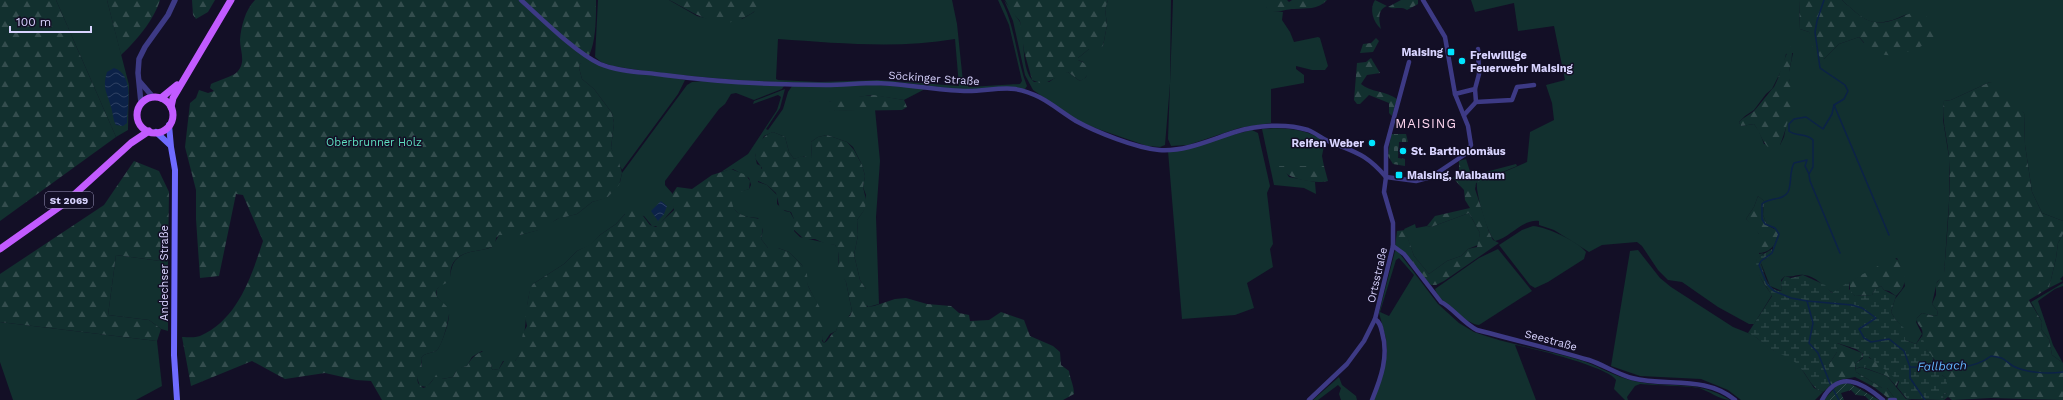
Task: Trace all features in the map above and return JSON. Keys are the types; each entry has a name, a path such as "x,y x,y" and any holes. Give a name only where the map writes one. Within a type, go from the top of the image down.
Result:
{"main road":[{"path":"171,107 161,98 153,97 141,103 137,112 139,122 148,131 156,132 161,131 169,125 173,116 171,107 173,98 231,0"},
{"path":"161,98 172,90 188,71"},
{"name":"St 2069","path":"131,143 139,122"},
{"name":"Andechser Straße","path":"169,125 175,170 174,356 178,400"},
{"name":"St 2069","path":"0,249 65,203 131,143 148,131"},
{"path":"156,132 171,147"}],"street":[{"path":"141,103 139,59 145,47 168,15 175,0"},
{"name":"Söckinger Straße","path":"521,0 549,26 593,60 608,66 650,73 735,82 828,85 883,84 970,91 1014,89 1034,93 1074,120 1098,131 1134,144 1161,150 1197,145 1237,131 1259,126 1293,127 1308,130 1325,140 1359,153 1372,161 1386,177"},
{"path":"1386,177 1406,181 1416,181 1431,177 1464,155 1470,147 1470,130 1455,94 1445,37 1423,0"},
{"path":"1476,102 1475,89 1479,74 1478,49"},
{"name":"Ortsstraße","path":"1309,400 1347,364 1364,341 1376,319 1393,246 1393,223 1384,192 1386,177 1386,147 1388,134 1409,62"},
{"path":"139,80 144,90 153,97"},
{"path":"1464,115 1476,102 1512,100 1517,87 1534,85"},
{"path":"1455,94 1475,89"},
{"name":"Seestraße","path":"1393,246 1401,251 1441,302 1446,304 1468,325 1477,330 1570,354 1633,378 1653,382 1699,384 1720,391 1735,400"},
{"path":"1372,400 1385,362 1386,349 1380,323 1376,319"},
{"path":"1823,398 1832,387 1842,381 1852,381 1883,400"},
{"path":"1890,400 1895,400"}],"green space":[{"path":"0,0 56,0 116,137 0,221"},
{"path":"56,0 107,0 129,85 128,130 116,137"},
{"path":"107,0 160,0 144,30 121,55"},
{"path":"192,0 215,0 208,12 196,19 193,15"},
{"name":"Oberbrunner Holz","path":"255,0 596,0 593,46 590,54 586,60 580,64 579,68 582,79 594,89 612,113 614,123 611,148 618,159 622,173 619,185 607,198 592,202 577,214 557,219 543,229 520,235 499,235 496,238 495,245 492,247 468,253 458,258 454,262 451,268 450,281 440,286 436,293 437,297 447,307 449,314 439,347 437,350 424,355 421,358 422,370 417,378 418,383 423,388 430,383 439,370 442,370 442,379 453,377 458,368 467,366 473,357 482,352 489,351 493,355 491,368 493,370 499,369 504,361 515,361 519,355 523,333 527,326 525,316 530,289 533,284 564,264 577,251 591,244 600,235 616,224 627,212 635,210 640,212 650,225 656,227 674,210 671,196 677,187 692,189 712,175 731,169 746,175 750,181 749,189 735,194 732,197 732,203 736,212 744,216 759,219 763,227 761,239 768,248 778,248 789,252 802,265 807,274 808,286 825,317 822,341 824,343 826,342 836,331 839,321 850,316 852,311 846,282 838,268 839,253 835,245 826,244 815,239 804,239 793,229 794,219 791,212 780,209 776,193 767,185 756,180 756,174 762,168 755,158 757,150 760,142 773,132 785,137 789,152 794,159 802,156 812,158 811,142 818,137 827,135 847,142 854,150 862,165 865,176 863,187 866,200 865,209 857,220 858,235 854,255 860,280 866,289 867,307 895,299 906,298 927,304 951,306 959,313 969,315 970,321 989,320 1001,312 1024,320 1030,336 1053,346 1060,352 1061,365 1069,371 1074,394 1063,400 382,400 371,381 356,380 325,373 285,379 252,361 191,386 182,337 200,336 213,329 224,319 241,296 248,282 263,241 243,195 236,194 219,276 200,278 196,219 196,190 185,147 190,103 196,98 199,90 208,93 214,91 210,88 211,84 236,73 241,65 241,30 246,14"},
{"path":"598,0 669,0 697,16 714,20 742,19 754,12 757,0 952,0 957,24 963,82 969,87 1020,84 1022,81 1009,25 998,0 1001,0 1010,21 1020,65 1027,86 1025,89 956,89 899,82 832,84 746,81 658,73 612,66 601,62 595,57","holes":["778,39 867,44 911,44 955,39 959,86 879,80 819,82 778,80 776,79"]},
{"path":"669,0 757,0 757,8 745,17 725,23 706,19"},
{"path":"1004,0 1020,22 1025,62 1030,76 1034,82 1049,82 1062,73 1068,72 1080,81 1086,77 1088,69 1083,62 1078,60 1078,58 1089,49 1103,46 1107,25 1105,9 1108,0 1171,0 1170,84 1165,145 1160,147 1147,146 1078,121 1033,90 1025,75 1013,21"},
{"path":"1005,0 1108,0 1105,9 1107,25 1103,46 1098,49 1089,49 1078,58 1078,60 1087,65 1089,70 1087,76 1080,81 1068,72 1043,84 1032,80 1024,51 1020,21 1011,11"},
{"path":"1173,0 1265,0 1267,8 1273,11 1283,12 1282,20 1290,32 1294,42 1318,37 1320,38 1328,66 1325,70 1312,70 1296,66 1296,69 1304,75 1304,83 1271,89 1271,123 1239,128 1188,145 1171,146 1168,139"},
{"path":"1265,0 1287,0 1289,2 1292,0 1327,0 1316,7 1275,12 1268,10 1264,3"},
{"path":"1375,0 1387,6 1380,13 1379,19 1381,29 1374,19 1372,11"},
{"path":"1401,0 1418,0 1418,4 1407,10 1388,7"},
{"path":"1471,0 1799,0 1800,29 1809,32 1824,59 1839,44 1859,37 1864,43 1907,14 1884,22 1871,21 1859,15 1842,0 2063,0 2063,221 2042,213 2032,192 2025,145 2024,113 1990,82 1951,100 1944,101 1943,120 1949,157 1949,202 1944,275 1937,282 1932,304 1937,310 1938,315 1934,316 1922,313 1917,318 1916,322 1922,334 1916,344 1905,340 1905,330 1891,312 1895,299 1905,286 1897,258 1851,281 1833,293 1812,277 1804,275 1790,277 1785,276 1781,280 1782,291 1770,286 1761,263 1772,253 1773,246 1777,239 1774,228 1767,225 1763,215 1764,201 1758,196 1754,207 1746,219 1755,227 1759,234 1759,254 1764,253 1757,259 1758,269 1761,278 1772,295 1754,324 1749,324 1718,307 1682,282 1668,280 1658,270 1642,246 1637,242 1602,245 1589,252 1554,230 1539,225 1539,221 1527,223 1495,241 1482,212 1477,182 1527,162 1530,132 1554,120 1552,103 1546,85 1565,80 1554,26 1518,31 1514,3 1475,12","holes":["1793,53 1788,76 1790,82 1789,112 1784,137 1780,145 1764,144 1759,131 1754,124 1741,126 1739,122 1754,110 1766,94 1772,89 1783,67 1786,54"]},
{"path":"1799,0 1842,0 1860,16 1869,21 1877,22 1894,20 1922,9 1935,38 1905,53 1888,55 1880,54 1872,50 1859,37 1839,44 1824,59 1814,53 1809,32 1800,29"},
{"path":"1376,38 1379,41 1373,52 1360,53 1363,44 1371,43"},
{"path":"1791,46 1792,55 1789,78 1790,82 1793,84 1793,98 1790,115 1780,145 1769,148 1754,124 1741,126 1739,122 1754,111 1774,87"},
{"path":"587,58 596,63 685,80 678,94 622,170 611,148 614,123 612,113 594,89 582,79 579,68 580,64"},
{"path":"1371,58 1380,73 1367,75 1361,84 1364,87 1388,94 1397,99 1392,116 1389,113 1389,103 1369,95 1360,104 1357,104 1354,100 1357,63 1366,62"},
{"path":"703,81 784,86 782,89 754,100 736,93 731,94 725,104 719,109 665,181 665,185 672,193 674,208 658,226 652,226 644,216 625,214 616,224 600,235 591,245 577,251 564,264 533,284 528,301 522,346 515,361 503,361 499,369 493,370 491,368 492,365 482,351 472,357 467,366 458,369 453,377 442,379 441,370 427,387 420,386 417,378 422,366 421,358 439,348 447,327 449,311 437,297 437,289 440,285 448,282 455,261 463,254 492,247 499,235 520,235 538,230 559,218 577,214 592,202 608,197 620,182 622,173 687,85 692,82"},
{"path":"1990,82 2009,92 2024,113 2025,145 2032,192 2042,213 2063,221 2063,234 2058,243 2049,288 2029,300 2042,322 2041,329 2049,339 2052,355 2063,363 2063,400 1991,398 1952,400 1948,397 1944,400 1943,395 1947,393 1947,379 1942,375 1942,365 1932,357 1924,347 1922,330 1916,319 1922,313 1934,316 1938,315 1937,310 1932,304 1936,295 1936,284 1944,273 1949,173 1948,152 1943,116 1944,101 1951,100"},
{"path":"876,85 927,88 904,100 871,95 829,102 835,111 875,109 880,161 876,217 879,304 868,307 865,302 866,289 860,280 854,255 858,235 857,220 864,210 866,195 863,187 865,176 862,165 853,147 847,142 827,135 818,137 811,142 812,158 808,159 804,156 794,159 789,152 785,137 773,132 764,136 755,156 757,164 761,166 761,171 758,173 758,182 767,185 777,195 777,204 785,211 790,212 794,219 794,231 800,237 835,245 839,251 838,263 846,282 852,311 849,317 839,325 836,331 830,334 824,343 822,339 825,319 808,286 802,265 789,252 778,248 768,248 761,239 763,229 758,218 747,217 739,214 733,207 731,197 735,193 749,189 751,185 749,178 733,169 721,172 748,154 777,110 781,97 778,95 753,104 754,101 785,89 780,108 766,129 768,130 783,109 788,92 792,86"},
{"path":"874,95 904,100 907,107 902,110 835,111 826,108 827,103 836,99"},
{"path":"1278,128 1303,131 1325,141 1322,156 1324,166 1280,166 1282,173 1286,172 1289,177 1315,182 1316,194 1304,188 1274,185 1262,129"},
{"path":"1252,130 1258,133 1270,186 1267,193 1273,244 1270,249 1273,267 1247,283 1254,308 1235,315 1182,319 1168,151"},
{"path":"1391,134 1406,134 1408,142 1399,142 1398,158 1405,159 1405,166 1393,164 1388,156"},
{"path":"1466,159 1472,178 1482,173 1516,164 1517,166 1476,183 1475,189 1489,232 1493,240 1499,243 1444,281 1436,285 1431,285 1395,247 1397,231 1405,230 1414,256 1429,274 1447,261 1461,256 1468,249 1477,247 1480,233 1469,213 1431,227 1427,226 1435,216 1470,208 1465,200 1464,190 1453,178 1459,172 1459,161"},
{"path":"134,161 159,171 169,192 168,262 116,255 108,315 149,320 161,329 157,341 0,322 0,274 104,205"},
{"path":"1279,166 1324,166 1328,181 1306,181 1294,178 1286,173 1281,173"},
{"path":"1758,196 1764,201 1763,215 1767,225 1776,230 1778,234 1774,245 1769,250 1762,253 1758,253 1759,234 1746,219 1754,207"},
{"path":"1469,213 1480,233 1478,245 1468,249 1461,256 1447,261 1429,274 1414,256 1404,229 1415,224 1416,228 1427,226 1431,227"},
{"path":"1533,226 1561,235 1576,243 1586,252 1584,259 1548,282 1535,288 1530,285 1499,245 1522,230"},
{"path":"2063,234 2063,276 2060,279 2063,281 2049,288 2058,243"},
{"path":"1498,249 1532,291 1479,325 1474,324 1461,317 1447,305 1437,294 1435,289 1479,258"},
{"path":"1772,249 1772,253 1761,264 1767,282 1777,290 1782,291 1781,282 1785,276 1791,278 1803,275 1825,285 1832,293 1850,281 1849,289 1855,296 1872,295 1875,289 1881,286 1884,290 1896,296 1891,312 1895,319 1905,329 1905,340 1916,344 1922,336 1927,351 1931,354 1934,361 1942,366 1942,375 1947,379 1947,393 1943,395 1944,400 1907,399 1897,387 1899,381 1869,357 1865,368 1860,367 1856,369 1855,364 1863,358 1863,354 1856,349 1837,343 1837,352 1829,364 1829,377 1831,385 1823,392 1819,391 1813,386 1795,362 1771,349 1755,336 1748,333 1772,296 1758,274 1756,264 1757,258"},
{"path":"1397,250 1438,304 1459,323 1474,332 1487,337 1583,361 1634,381 1682,386 1640,384 1635,386 1627,397 1628,400 1625,400 1614,389 1616,380 1611,375 1586,364 1515,345 1536,400 1374,400 1387,353 1386,339 1379,313 1395,251","holes":["1399,258 1414,275 1389,316 1380,312 1396,260"]},
{"path":"1638,250 1660,278 1671,287 1733,327 1753,335 1773,350 1786,355 1797,362 1814,388 1823,392 1815,400 1741,400 1728,390 1701,379 1640,376 1611,366 1630,251"},
{"path":"116,255 168,262 168,331 161,329 149,320 108,315"},
{"path":"1893,258 1898,260 1904,275 1903,287 1896,296 1889,291 1884,290 1881,286 1875,289 1872,295 1855,296 1850,291 1850,281"},
{"path":"2063,283 2063,286 2055,289 2038,301 2053,345 2063,363 2052,355 2049,339 2041,329 2042,322 2031,302"},
{"path":"0,322 157,341 162,386 136,400 13,400 0,362"},
{"path":"1837,343 1862,353 1863,357 1855,364 1856,372 1882,388 1887,388 1896,400 1886,400 1888,398 1874,387 1855,377 1839,380 1831,385 1829,377 1829,364 1837,352"},
{"path":"1867,357 1874,360 1899,380 1896,386 1887,376 1865,368"},
{"path":"1861,367 1887,376 1906,399 1912,400 1896,400 1887,388 1882,388 1856,372 1856,369"},
{"path":"1339,377 1342,385 1356,396 1357,400 1341,400 1339,394 1341,388 1338,385 1318,400 1313,400"},
{"path":"1840,382 1851,384 1879,400 1869,400 1865,396 1856,395 1851,390 1841,393 1844,400 1824,400"},
{"path":"1686,386 1695,387 1706,389 1718,393 1730,400 1722,399 1703,389"}],"water":[{"path":"114,68 121,72 125,77 127,84 127,123 123,126 116,125 115,123 105,86 107,72"},
{"path":"661,201 667,206 664,214 658,221 651,211"}],"waterway":[{"path":"1824,0 1815,32 1820,68 1845,85 1848,91 1844,99 1834,105 1832,114 1823,129 1806,117 1794,119 1789,124 1789,131 1795,134 1807,136 1813,140 1813,167 1809,174 1805,166 1807,160 1794,163 1792,167 1790,185 1786,195 1768,200 1762,204 1762,219 1765,224 1775,228 1779,234 1772,253 1761,261 1759,265 1767,284 1774,291 1791,298 1807,301 1852,305 1862,308 1876,318 1859,329 1864,338 1871,342 1889,339 1904,351 1910,367 1910,378 1925,400"},
{"path":"1834,105 1889,235"},
{"path":"1809,175 1810,181 1840,253"},
{"path":"1807,301 1813,323 1809,343 1818,353 1831,386"},
{"name":"Fallbach","path":"1910,367 1963,367 1973,365 1991,356 2002,358 2013,366 2031,372 2063,372"},
{"path":"1833,389 1839,400"}],"place":[{"name":"Maising","path":"1451,52"},
{"name":"Freiwillige Feuerwehr Maising","path":"1462,61"},
{"name":"Reifen Weber","path":"1372,143"},
{"name":"St. Bartholomäus","path":"1403,151"},
{"name":"Maising, Maibaum","path":"1399,175"}],"district":[{"name":"MAISING","path":"1426,123"}]}
